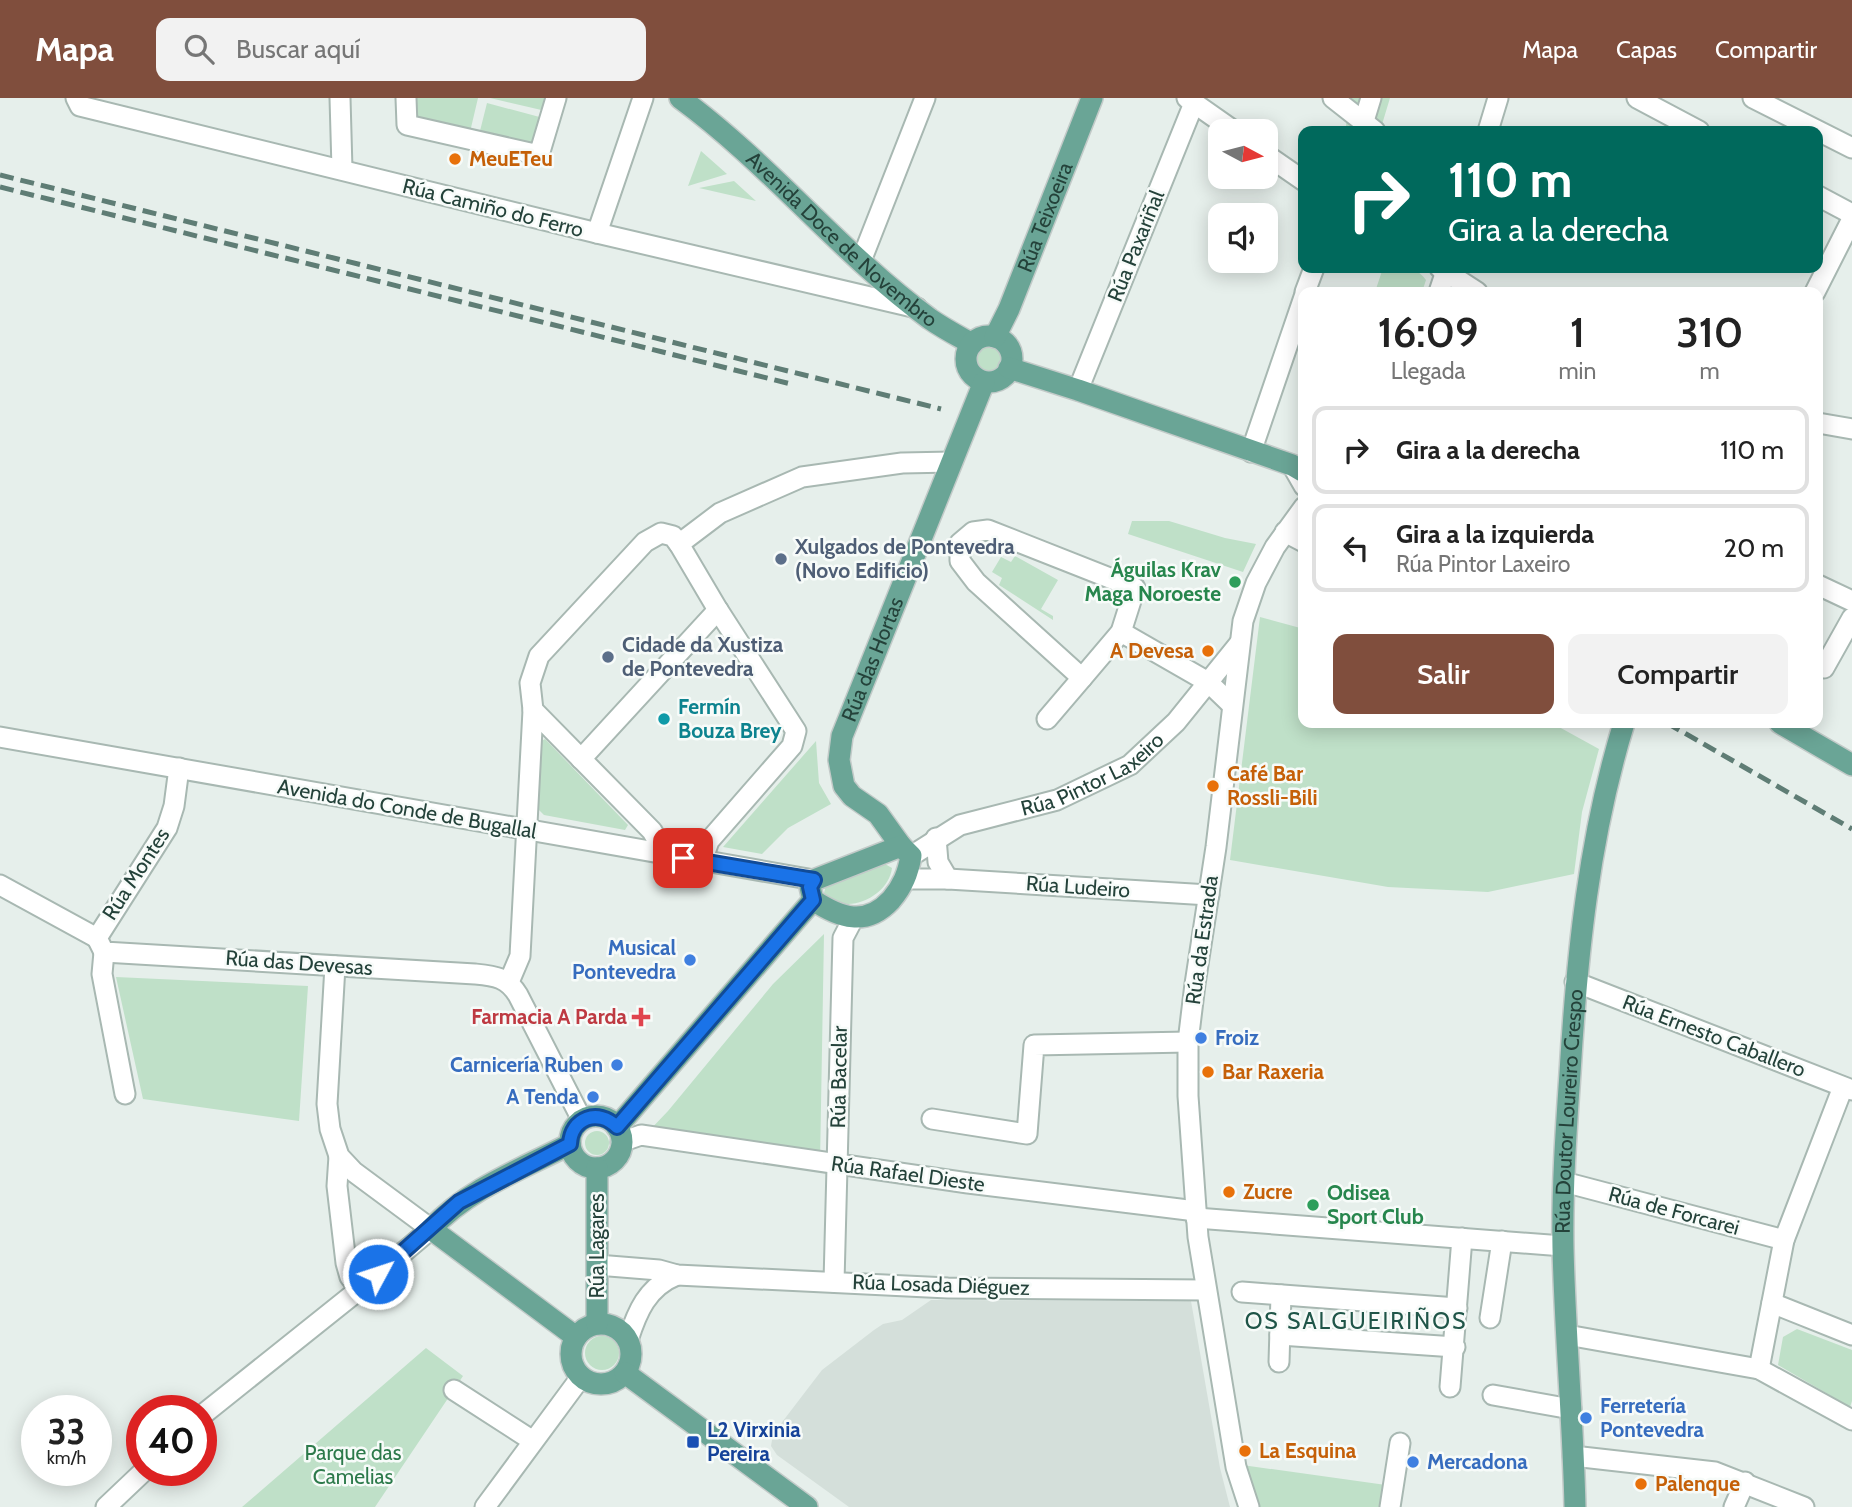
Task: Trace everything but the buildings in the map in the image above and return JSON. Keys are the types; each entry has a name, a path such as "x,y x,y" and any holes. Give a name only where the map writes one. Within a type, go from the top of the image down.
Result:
{"main road":[{"name":"Avenida Doce de Novembro","path":"680,98 718,126 861,261 917,309 971,344"},
{"name":"Rúa Teixoeira","path":"995,337 1009,309 1092,98"},
{"name":"Avenida Doce de Novembro","path":"707,100 718,126"},
{"path":"983,337 995,337 1007,346 1011,354 1009,369 999,379 984,382 968,369 966,356 971,344 983,337"},
{"path":"1009,369 1078,390 1298,467"},
{"name":"Rúa das Hortas","path":"907,860 878,814 852,796 844,786 839,760 842,736 984,382"},
{"name":"Rúa Doutor Loureiro Crespo","path":"1575,1507 1563,1246 1575,982 1586,888 1600,817 1623,728"},
{"path":"1789,728 1852,765"},
{"name":"Rúa Pintor Laxeiro","path":"619,1134 813,890 907,860"},
{"name":"Rúa Pintor Laxeiro","path":"854,918 866,918 881,910 907,860"},
{"path":"813,890 829,911 854,918"},
{"path":"590,1117 605,1118 619,1134 617,1156 612,1162 597,1168 576,1159 570,1144 573,1130 582,1120 590,1117"},
{"path":"570,1144 472,1194 447,1212 431,1229 576,1337"},
{"name":"Rúa Lagares","path":"597,1168 597,1324"},
{"path":"597,1324 615,1327 628,1340 631,1357 625,1373 608,1383 598,1384 581,1377 571,1362 570,1353 576,1337 589,1326 597,1324"},
{"path":"625,1373 807,1507"}],"street":[{"name":"Rúa Camiño do Ferro","path":"76,98 80,106 917,309"},
{"path":"340,98 342,169"},
{"path":"406,98 407,125 539,155 556,98"},
{"path":"597,233 643,98"},
{"path":"861,261 925,98"},
{"path":"1333,98 1361,125 1371,98"},
{"path":"1490,126 1498,98"},
{"path":"1638,98 1690,126"},
{"path":"1752,98 1808,126"},
{"path":"1190,100 1214,106"},
{"name":"Rúa Paxariñal","path":"1078,390 1190,100"},
{"path":"1823,134 1852,148"},
{"path":"1278,162 1298,177"},
{"path":"1818,287 1850,226 1823,201"},
{"path":"1450,273 1470,287"},
{"path":"1251,453 1298,315"},
{"path":"1823,424 1852,429"},
{"path":"679,544 720,513 802,477 902,463 952,462"},
{"name":"Rúa da Estrada","path":"1249,1507 1236,1467 1196,1215 1188,1096 1188,1042 1209,895 1242,621 1255,583 1298,512"},
{"path":"1047,719 1082,678 1121,632 1135,588 989,530 973,531 960,543 960,561 976,582 1082,678"},
{"path":"1285,532 1298,538"},
{"path":"582,1120 509,982 520,956 533,710 530,683 533,669 547,646 654,535 667,533 679,544 718,610 793,724 796,738 788,752 709,841 702,861"},
{"path":"1823,587 1852,601"},
{"path":"582,759 718,610"},
{"path":"1824,668 1852,618"},
{"path":"1121,632 1208,682 1233,705"},
{"name":"Rúa Pintor Laxeiro","path":"907,860 936,838 960,825 1057,800 1130,765 1176,722 1239,644"},
{"path":"533,710 652,831 665,854"},
{"name":"Avenida do Conde de Bugallal","path":"0,737 665,854 813,890"},
{"name":"Rúa Montes","path":"125,1094 102,974 100,945 167,828 174,806 179,768"},
{"path":"936,838 938,862 948,878"},
{"name":"Rúa Ludeiro","path":"907,860 948,878 1209,895"},
{"path":"0,885 100,945"},
{"name":"Rúa Bacelar","path":"834,1282 843,938 854,918"},
{"name":"Rúa das Devesas","path":"100,945 335,966 475,974 496,976 509,982"},
{"path":"335,966 327,1104 330,1129 339,1156 337,1186 346,1263 350,1277 360,1289"},
{"name":"Rúa Ernesto Caballero","path":"1575,982 1848,1088"},
{"path":"932,1119 1027,1134 1034,1045 1188,1042"},
{"path":"1759,1369 1784,1240 1848,1088"},
{"name":"Rúa Rafael Dieste","path":"619,1134 1196,1215 1563,1246"},
{"path":"217,1403 431,1229 354,1172 339,1156"},
{"name":"Rúa de Forcarei","path":"1564,1182 1784,1240"},
{"path":"1450,1387 1462,1238"},
{"path":"1490,1318 1502,1241"},
{"name":"Rúa Losada Diéguez","path":"597,1265 659,1270 677,1275 948,1288 1206,1290"},
{"path":"628,1340 634,1320 653,1289 677,1275"},
{"path":"1242,1292 1457,1308"},
{"path":"1279,1362 1281,1295"},
{"path":"1772,1303 1852,1335"},
{"path":"1280,1335 1455,1348"},
{"path":"1567,1335 1759,1369 1852,1420"},
{"path":"485,1507 581,1377"},
{"path":"454,1390 533,1441"},
{"path":"1493,1395 1571,1409"},
{"path":"1390,1507 1400,1443"},
{"path":"1573,1456 1715,1472 1804,1507"},
{"path":"1734,1507 1745,1482"},
{"path":"106,1507 128,1486"}],"shaded area":[{"path":"931,1300 1191,1301 1220,1468 1230,1507 849,1507 777,1455 771,1446 773,1434 822,1370 883,1324 902,1320"}],"green space":[{"path":"414,98 478,98 470,132 415,120"},
{"path":"490,98 554,98 550,112"},
{"path":"1329,98 1390,98 1382,126 1346,126 1343,112"},
{"path":"487,103 547,119 538,148 479,135"},
{"path":"701,151 727,174 688,186"},
{"path":"734,181 756,201 699,188"},
{"path":"1381,273 1419,273 1426,280 1424,287 1377,287"},
{"path":"988,345 998,349 1002,359 998,369 988,373 978,369 974,359 978,349"},
{"path":"1132,521 1169,521 1225,538 1256,544 1243,572 1128,534"},
{"path":"1015,556 1058,580 1041,609 1053,616 1053,620 999,585 1002,578 992,572 1001,557 1011,562"},
{"path":"1260,617 1298,627 1298,728 1561,728 1599,749 1582,812 1574,874 1488,892 1388,887 1230,860"},
{"path":"545,739 628,825 625,830 544,815 538,809 538,743"},
{"path":"816,741 819,783 831,804 788,828 762,854 723,847"},
{"path":"885,864 892,868 889,878 875,895 865,900 843,904 824,893 826,885"},
{"path":"824,934 820,1164 647,1133 773,984"},
{"path":"116,977 308,986 299,1121 143,1099"},
{"path":"597,1131 608,1138 609,1143 602,1154 597,1155 586,1148 585,1143 592,1132"},
{"path":"1797,1329 1852,1350 1850,1407 1778,1365 1783,1337"},
{"path":"602,1336 614,1341 619,1353 614,1365 602,1370 590,1365 585,1353 590,1341"},
{"name":"Parque das Camelias","path":"426,1348 463,1376 375,1507 242,1507"},
{"path":"1235,1464 1393,1486 1390,1507 1249,1507"}],"railway":[{"path":"0,175 941,409"},
{"path":"0,187 791,384"},
{"path":"1676,728 1852,829"}],"place":[{"name":"MeuETeu","path":"455,159"},
{"name":"Xulgados de Pontevedra (Novo Edificio)","path":"781,559"},
{"name":"Águilas Krav Maga Noroeste","path":"1235,582"},
{"name":"A Devesa","path":"1208,651"},
{"name":"Cidade da Xustiza de Pontevedra","path":"608,657"},
{"name":"Fermín Bouza Brey","path":"664,719"},
{"name":"Café Bar Rossli-Bili","path":"1213,786"},
{"name":"Musical Pontevedra","path":"690,960"},
{"name":"Farmacia A Parda","path":"641,1017"},
{"name":"Froiz","path":"1201,1038"},
{"name":"Carnicería Ruben","path":"617,1065"},
{"name":"Bar Raxeria","path":"1208,1072"},
{"name":"A Tenda","path":"593,1097"},
{"name":"Zucre","path":"1229,1192"},
{"name":"Odisea Sport Club","path":"1313,1205"},
{"name":"Ferretería Pontevedra","path":"1586,1418"},
{"name":"L2 Virxinia Pereira","path":"693,1442"},
{"name":"La Esquina","path":"1245,1451"},
{"name":"Mercadona","path":"1413,1462"},
{"name":"Palenque","path":"1641,1484"}],"district":[{"name":"OS SALGUEIRIÑOS","path":"1356,1321"}],"route":[{"path":"378,1274 459,1202 570,1144 573,1130 582,1120 597,1116 605,1118 617,1127 813,900 810,887 814,880 683,858"}]}
